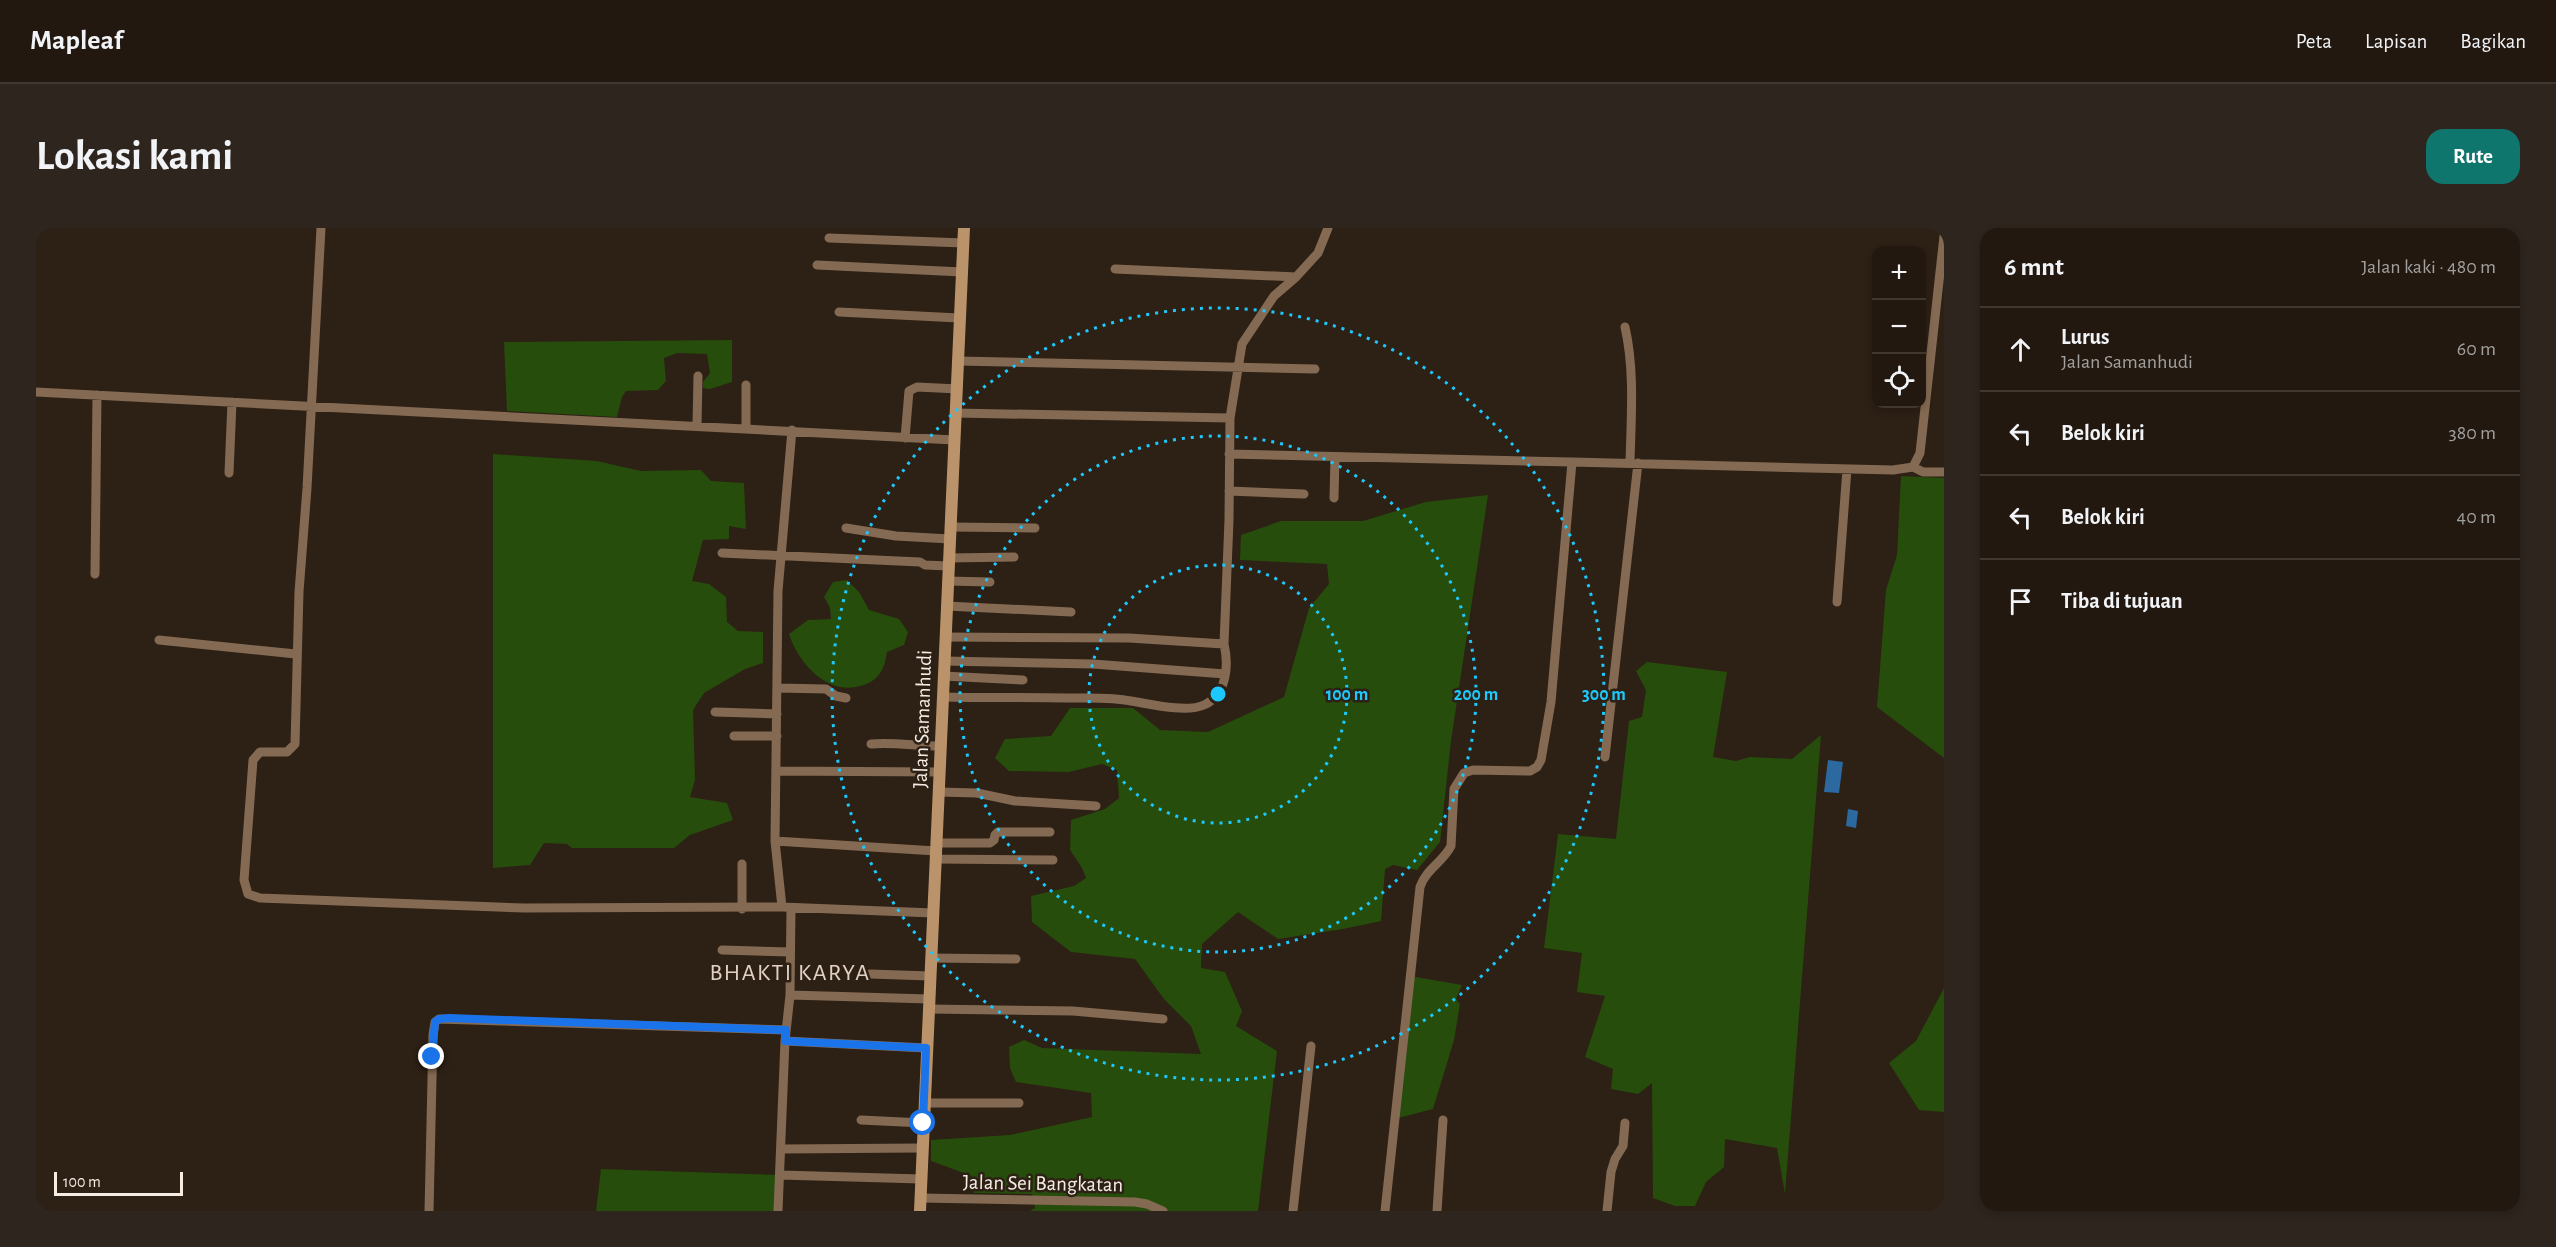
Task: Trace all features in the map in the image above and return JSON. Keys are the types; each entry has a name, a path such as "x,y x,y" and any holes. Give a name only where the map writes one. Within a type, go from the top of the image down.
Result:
{"street":[{"path":"321,228 296,654 294,744 287,752 260,752 251,766 245,890 252,897 524,908 786,908 933,913"},
{"name":"Jalan Samanhudi","path":"920,1204 964,228"},
{"path":"942,698 1116,699 1171,707 1199,707 1212,700 1225,674 1227,657 1224,644 1230,418 1242,344 1274,296 1318,253 1328,228"},
{"path":"1913,467 1920,453 1944,236"},
{"path":"829,238 964,243"},
{"path":"817,266 962,272"},
{"path":"1115,269 1296,277"},
{"path":"839,312 959,318"},
{"path":"1605,757 1634,463 1630,347 1625,327"},
{"path":"958,361 1315,369"},
{"path":"697,425 698,376"},
{"path":"746,385 746,427"},
{"path":"905,438 909,391 917,387 958,389"},
{"path":"36,392 746,427 954,440"},
{"path":"95,574 98,395"},
{"path":"229,473 232,402"},
{"path":"956,413 1230,418"},
{"path":"778,1211 785,1041 790,995 790,952 786,908 775,842 777,688 780,555 792,430"},
{"path":"1229,454 1893,470 1913,467 1923,472 1944,472"},
{"path":"1334,498 1335,457"},
{"path":"1385,1211 1420,887 1423,878 1447,854 1451,846 1454,789 1464,773 1473,770 1530,771 1541,760 1551,702 1572,462"},
{"path":"1838,602 1847,469"},
{"path":"1229,491 1304,494"},
{"path":"846,528 896,536 1035,528"},
{"path":"722,553 920,562 925,565 1014,557"},
{"path":"947,581 990,582"},
{"path":"946,606 1071,612"},
{"path":"945,637 1129,638 1224,644"},
{"path":"159,640 296,654"},
{"path":"944,662 1093,664 1225,674"},
{"path":"943,676 1023,680"},
{"path":"777,688 826,689 841,698 846,698"},
{"path":"715,712 777,714"},
{"path":"734,736 777,736"},
{"path":"871,744 881,742 895,745 940,746"},
{"path":"777,771 939,772"},
{"path":"939,792 977,793 1015,801 1096,806"},
{"path":"936,851 990,843 998,832 1050,832"},
{"path":"775,842 1053,860"},
{"path":"742,864 742,909"},
{"path":"722,950 790,952"},
{"path":"931,958 1016,960"},
{"path":"870,974 930,976"},
{"path":"790,995 1073,1011 1163,1019"},
{"path":"429,1211 433,1035 435,1022 439,1019 786,1030"},
{"path":"785,1041 926,1048"},
{"path":"1293,1211 1311,1046"},
{"path":"924,1103 1019,1103"},
{"path":"861,1120 923,1123"},
{"path":"1437,1211 1443,1120"},
{"path":"1607,1211 1611,1172 1615,1159 1623,1146 1625,1123"},
{"path":"781,1149 922,1148"},
{"path":"780,1175 921,1179"},
{"name":"Jalan Sei Bangkatan","path":"920,1204 1135,1202 1163,1211"}],"green space":[{"path":"732,340 732,382 710,389 703,388 703,382 710,373 707,354 677,353 664,358 666,381 658,390 626,391 622,397 617,417 507,411 504,342"},
{"path":"493,454 597,461 641,471 701,470 711,481 744,483 746,529 729,526 729,539 703,540 692,581 709,584 726,597 727,622 738,631 763,632 763,663 745,669 704,693 693,710 695,780 690,797 727,803 733,820 690,835 674,848 572,848 567,844 544,843 530,865 493,868"},
{"path":"1901,476 1944,478 1944,758 1877,707 1886,590 1897,555"},
{"path":"1488,495 1451,741 1440,842 1417,870 1393,865 1385,869 1381,921 1278,939 1238,912 1202,944 1201,968 1225,972 1242,1011 1236,1026 1277,1051 1258,1211 1030,1211 1035,1208 1032,1194 974,1193 972,1176 931,1161 931,1140 1010,1135 1092,1117 1091,1093 1016,1082 1010,1068 1009,1047 1024,1040 1042,1048 1201,1054 1191,1026 1164,999 1135,959 1071,952 1032,922 1031,896 1074,886 1086,878 1070,850 1071,820 1105,809 1119,798 1117,770 1102,764 1069,772 1009,771 995,758 1005,739 1051,736 1070,708 1133,708 1160,730 1208,732 1284,697 1309,608 1329,584 1327,564 1240,560 1241,535 1281,521 1363,521 1426,502"},
{"path":"847,580 859,592 869,610 899,619 908,632 904,645 887,652 880,674 868,683 845,688 834,685 814,673 799,655 789,634 808,620 831,619 830,608 824,597 833,582"},
{"path":"1647,662 1727,672 1713,757 1736,761 1750,757 1792,759 1821,735 1785,1194 1777,1148 1725,1139 1724,1167 1706,1182 1695,1206 1675,1206 1653,1198 1652,1083 1638,1094 1611,1089 1613,1069 1585,1057 1605,996 1577,992 1582,953 1544,948 1558,834 1616,839 1629,721 1642,717 1646,690 1636,671"},
{"path":"1410,976 1462,985 1456,999 1460,1004 1454,1040 1433,1109 1394,1119"},
{"path":"1944,988 1944,1112 1919,1110 1889,1063 1916,1041"},
{"path":"601,1169 780,1175 777,1211 596,1211"}],"water":[{"path":"1828,760 1843,762 1839,793 1824,792"},
{"path":"1848,809 1858,811 1856,828 1846,826"}],"district":[{"name":"BHAKTI KARYA","path":"790,972"}],"route":[{"path":"432,1057 435,1022 449,1018 786,1030 785,1041 926,1048 923,1123"}]}
